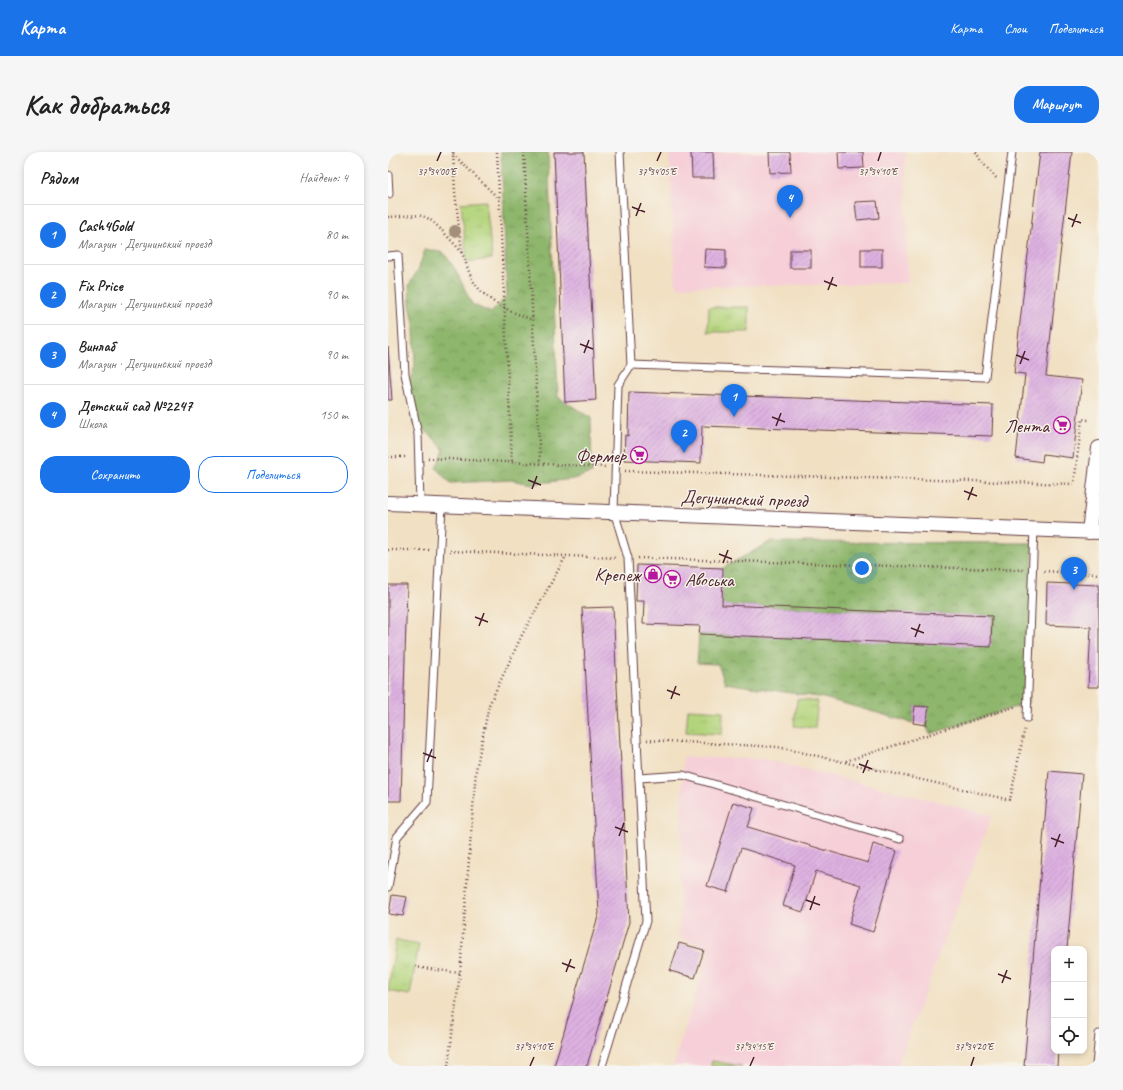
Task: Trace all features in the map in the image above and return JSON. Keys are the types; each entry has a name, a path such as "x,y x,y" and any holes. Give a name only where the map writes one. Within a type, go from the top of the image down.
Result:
{"street":[{"path":"1094,532 1099,448"},
{"name":"Дегунинский проезд","path":"388,502 1034,528 1094,532"}],"lane":[{"path":"602,1066 646,921 628,558 614,512 618,385 631,364 620,152"},
{"path":"631,364 986,377 1012,152"},
{"path":"388,175 389,194"},
{"path":"388,256 398,255 406,374 418,434 420,504"},
{"path":"388,887 397,837 427,802 441,550 442,505"},
{"path":"1027,718 1031,571 1034,528"},
{"path":"639,778 683,776 900,840"},
{"path":"1096,1066 1099,1034"}],"path":[{"path":"497,152 512,462"},
{"path":"524,152 540,463"},
{"path":"976,152 981,161 1008,191"},
{"path":"453,153 499,199"},
{"path":"453,153 455,192 462,253 466,267 476,285 489,299 505,309 532,320"},
{"path":"388,217 422,215 431,219 462,253"},
{"path":"388,457 601,466 615,471 1074,484 1082,419 1089,420"},
{"path":"388,550 441,550 566,556 1099,574"},
{"path":"448,1066 460,973 476,770 489,705 522,635 566,556"},
{"path":"846,761 1028,703"},
{"path":"637,739 778,746 1010,800 1027,718"},
{"path":"415,967 460,973"}],"shaded area":[{"path":"669,152 905,152 908,283 676,287"},
{"path":"683,757 764,759 992,815 897,1066 673,1066 710,948 679,938"}],"green space":[{"path":"501,152 548,152 558,397 591,418 592,473 573,479 532,484 512,480 450,483 436,468 444,450 431,435 414,424 408,385 415,366 414,324 410,305 409,285 419,268 425,249 444,253 455,269 472,304 491,313 507,296"},
{"path":"486,201 492,259 467,262 461,203"},
{"path":"709,307 749,307 749,332 708,332"},
{"path":"770,542 1033,543 1028,703 930,734 926,725 928,707 915,706 913,723 824,698 725,683 718,664 697,663 699,634 991,646 992,616 722,605 723,568"},
{"path":"797,699 818,701 815,728 794,726"},
{"path":"688,709 723,711 722,734 686,732"},
{"path":"396,940 419,944 410,995 388,991"},
{"path":"712,1061 742,1066 711,1066"}],"building":[{"path":"554,152 584,152 596,400 565,402"},
{"path":"691,152 713,152 714,178 692,178"},
{"path":"769,152 790,152 791,172 770,173"},
{"path":"838,152 863,152 864,168 839,169"},
{"path":"1040,152 1072,152 1046,376 1082,380 1073,458 1043,454 1042,462 1016,458 1025,374 1014,373"},
{"path":"877,201 879,218 857,220 855,202"},
{"path":"705,249 726,250 726,268 704,267"},
{"path":"861,249 882,249 882,267 861,267"},
{"path":"790,250 811,250 811,268 790,268"},
{"path":"388,347 392,400 388,400"},
{"path":"629,392 993,405 992,436 702,426 701,463 624,460 625,435 628,436"},
{"path":"637,565 723,568 722,605 992,616 991,647 699,634 700,626 643,624 644,601 636,601"},
{"path":"1047,583 1099,585 1099,687 1088,687 1091,627 1046,625"},
{"path":"388,585 407,585 401,801 388,801"},
{"path":"613,607 629,922 587,1066 554,1066 599,913 582,608"},
{"path":"915,706 929,707 926,725 913,723"},
{"path":"1049,771 1082,774 1067,946 1051,946 1051,1054 1058,1054 1057,1066 1024,1066"},
{"path":"733,802 754,808 748,827 868,863 873,844 897,851 873,932 849,924 861,885 816,871 803,912 783,906 795,865 741,848 728,892 707,886"},
{"path":"392,895 407,897 403,916 389,914"},
{"path":"679,943 704,950 695,978 670,971"}],"place":[{"name":"Детский сад №2247","path":"790,218"},
{"name":"Cash4Gold","path":"734,417"},
{"name":"Лента","path":"1062,425"},
{"name":"Fix Price","path":"684,453"},
{"name":"Фермер","path":"639,455"},
{"name":"Крепеж","path":"653,574"},
{"name":"Авоська","path":"672,579"},
{"name":"Винлаб","path":"1074,590"}]}
